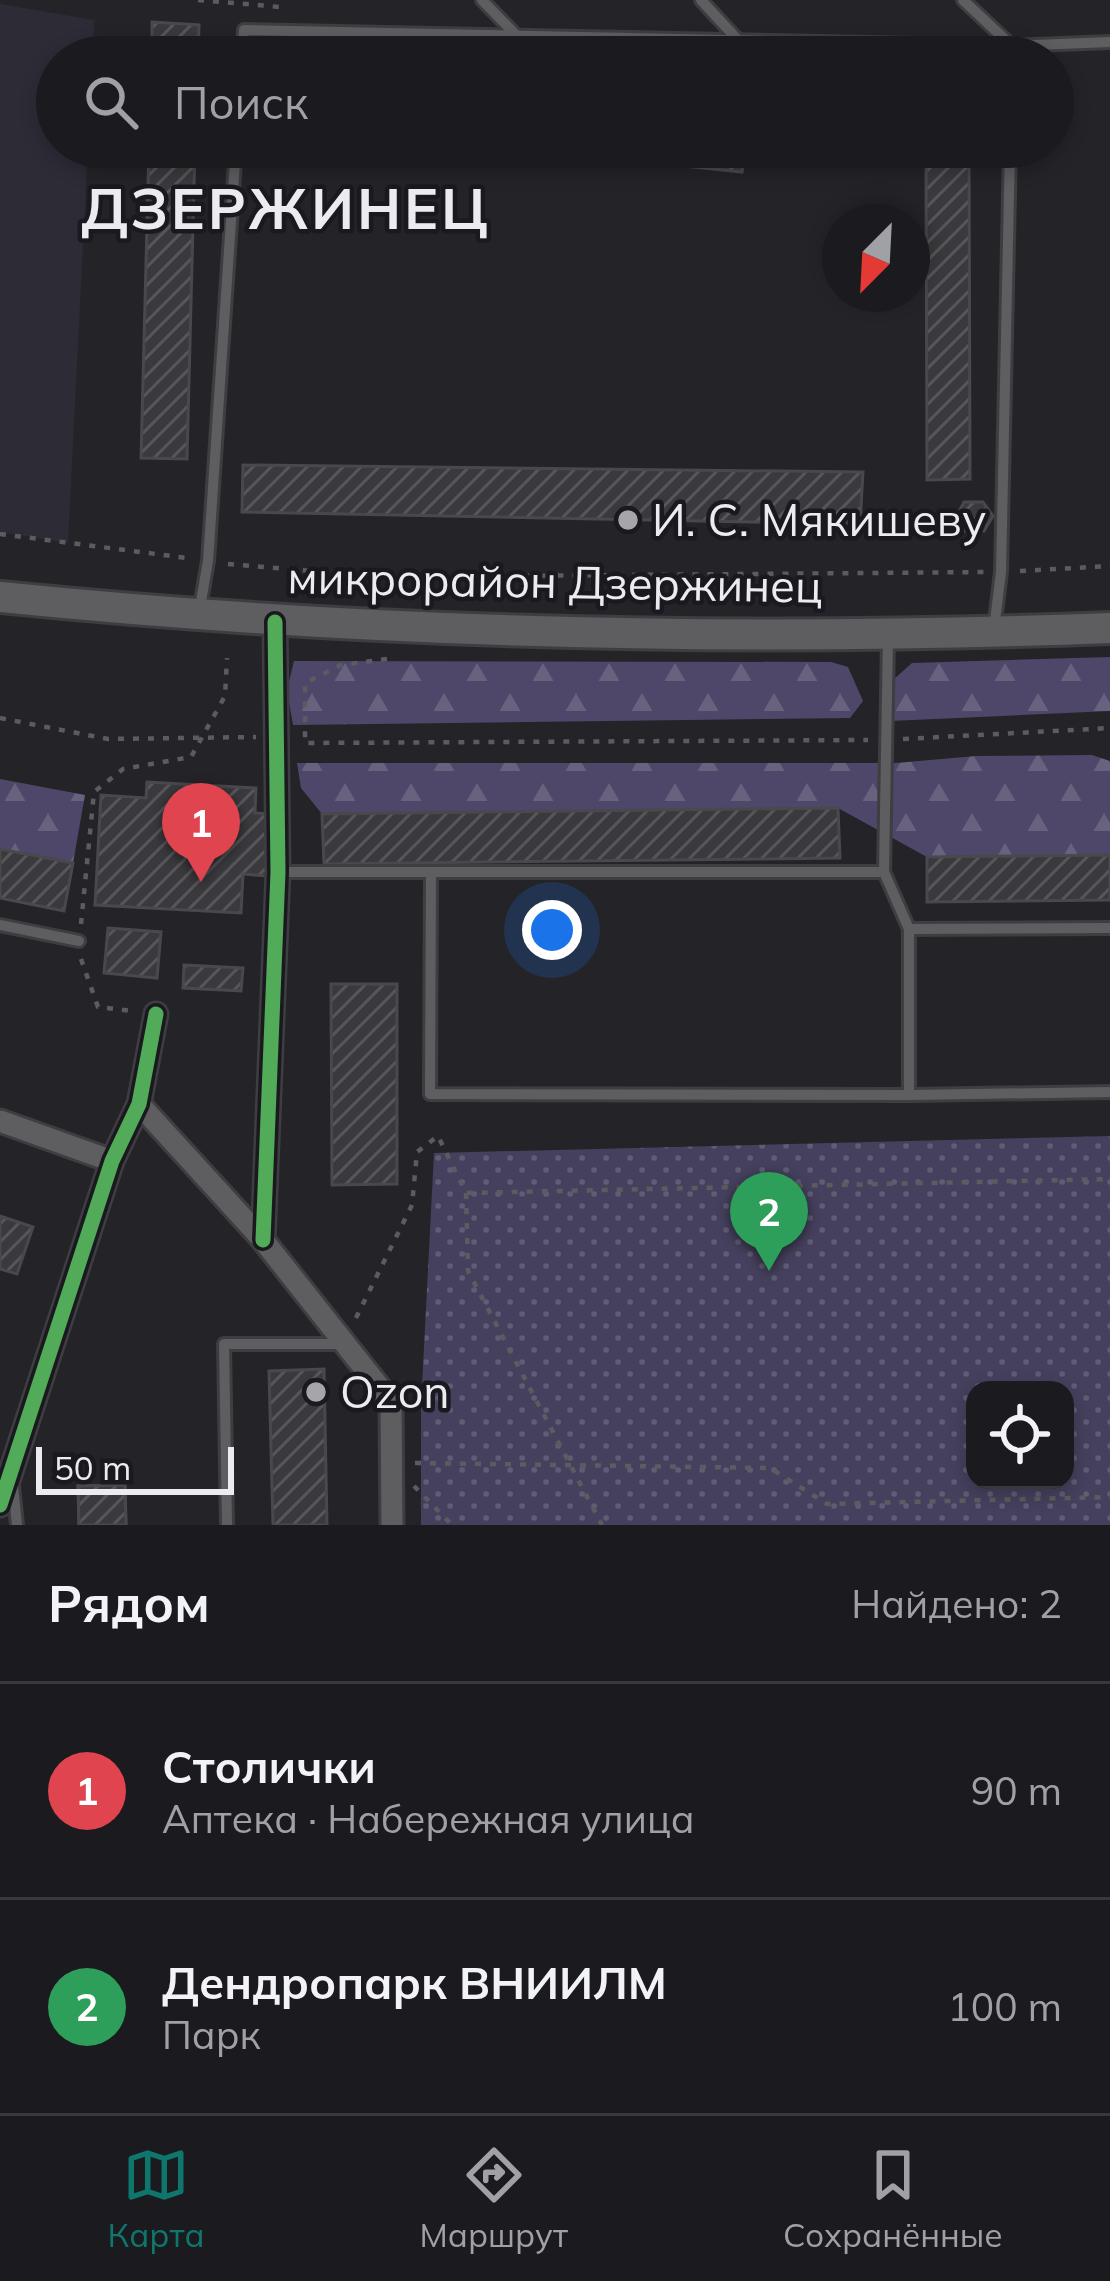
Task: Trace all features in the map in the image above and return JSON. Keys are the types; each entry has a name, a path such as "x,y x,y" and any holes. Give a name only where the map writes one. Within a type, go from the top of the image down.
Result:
{"main road":[{"name":"микрорайон Дзержинец","path":"0,597 275,622 888,633 1110,628"}],"street":[{"path":"263,1240 278,872 275,622"},
{"path":"0,1504 112,1161 139,1104 155,1014"},
{"path":"139,1104 263,1240 392,1402 392,1525"},
{"path":"0,1121 112,1161"}],"lane":[{"path":"482,0 516,35"},
{"path":"701,0 734,36"},
{"path":"963,0 998,36"},
{"path":"244,36 244,29 560,36"},
{"path":"1074,45 1110,42"},
{"path":"199,617 208,560 235,168"},
{"path":"994,632 1001,572 1010,168"},
{"path":"888,633 884,872 909,928 909,1095"},
{"path":"278,872 884,872"},
{"path":"430,872 430,1094 1110,1091"},
{"path":"0,925 79,940"},
{"path":"909,928 1110,928"},
{"path":"227,1525 224,1344 344,1344"},
{"path":"12,1471 17,1525"}],"path":[{"path":"198,0 280,7 282,0"},
{"path":"0,534 385,577 1001,572 1110,566"},
{"path":"155,1014 98,1006 83,969 79,940 94,792 123,769 190,757 225,696 227,658"},
{"path":"387,659 341,665 305,683 305,742 885,740 1110,728"},
{"path":"0,718 108,739 261,737"},
{"path":"344,1344 412,1204 417,1152 438,1136 466,1192 468,1271 602,1525"},
{"path":"466,1192 1110,1179"},
{"path":"392,1462 770,1468 827,1504 1110,1497"},
{"path":"392,1462 452,1525"}],"shaded area":[{"path":"0,4 94,20 94,36 36,36 36,168 87,168 68,543 0,532"},
{"path":"1110,1136 1110,1525 421,1525 421,1406 434,1153"}],"green space":[{"path":"1110,657 1110,711 890,721 893,680 912,663"},
{"path":"294,661 831,662 848,667 863,701 850,718 293,725 287,690"},
{"path":"1092,755 1110,761 1110,855 927,857 838,808 322,814 301,788 297,763 896,763 976,756"},
{"path":"0,779 85,795 73,863 0,849"}],"building":[{"path":"152,22 199,25 199,36 152,36"},
{"path":"148,168 194,168 187,459 141,458"},
{"path":"926,168 969,168 970,479 927,480 930,204 926,204"},
{"path":"243,465 863,472 860,524 242,512"},
{"path":"964,502 983,502 993,516 984,531 965,531 957,516"},
{"path":"147,782 256,788 255,813 271,814 268,876 243,874 241,913 95,905 101,795 146,798"},
{"path":"838,808 840,858 324,864 322,814"},
{"path":"0,849 73,863 64,911 0,898"},
{"path":"1110,855 1110,900 927,902 927,857"},
{"path":"108,928 161,932 157,978 104,973"},
{"path":"184,965 243,968 241,991 183,988"},
{"path":"331,984 397,984 397,1184 332,1185"},
{"path":"0,1216 33,1227 17,1274 0,1269"},
{"path":"324,1369 327,1525 273,1525 269,1371"},
{"path":"125,1485 126,1525 79,1525 78,1486"},
{"path":"125,1485 126,1525 79,1525 78,1486"}],"cycle path":[{"path":"263,1240 278,872 275,622"},
{"path":"0,1505 112,1161 139,1104 156,1014"}],"place":[{"name":"И. С. Мякишеву","path":"628,520"},
{"name":"Столички","path":"201,882"},
{"name":"Дендропарк ВНИИЛМ","path":"769,1271"},
{"name":"Ozon","path":"316,1392"}],"district":[{"name":"ДЗЕРЖИНЕЦ","path":"286,209"}]}
